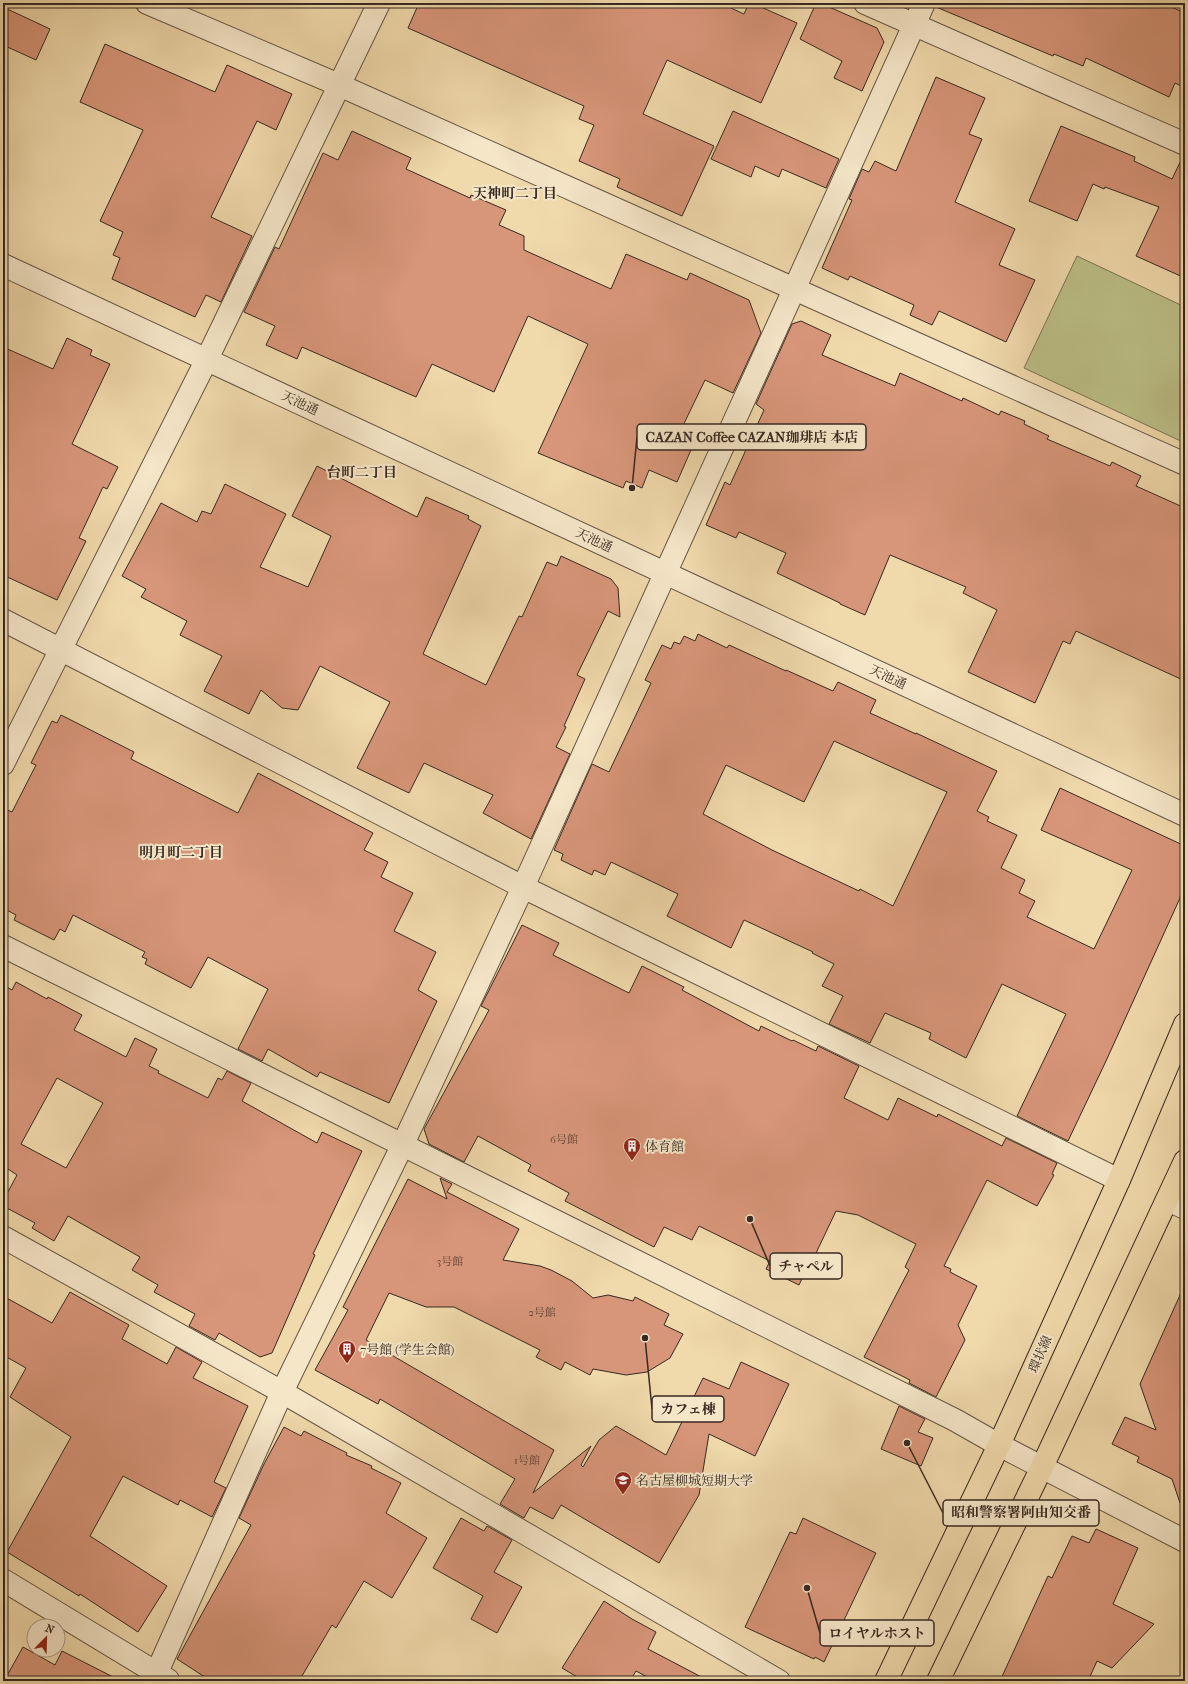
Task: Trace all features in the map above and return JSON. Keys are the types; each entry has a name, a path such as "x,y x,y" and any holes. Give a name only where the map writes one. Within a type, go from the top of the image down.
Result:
{"main road":[{"name":"環状線","path":"886,1681 999,1445 1119,1180 1185,1024"},
{"path":"938,1681 1042,1467 1176,1204 1185,1161"}],"street":[{"path":"147,3 339,85 1185,464"},
{"path":"3,764 207,360 379,3"},
{"path":"865,3 914,26 1185,144"},
{"path":"3,1580 160,1678 282,1392 403,1144 523,887 924,3"},
{"name":"天池通","path":"3,265 1185,815"},
{"path":"3,620 523,887 1119,1180"},
{"path":"3,946 403,1144 948,1417 1185,1541"},
{"path":"3,1237 282,1392 780,1681"}],"green space":[{"path":"1077,256 1185,307 1185,443 1024,368"}],"building":[{"path":"419,3 720,3 744,14 749,3 752,3 797,23 761,103 667,60 643,114 714,146 682,216 617,187 620,179 579,161 594,125 579,119 584,106 408,28"},
{"path":"816,3 820,3 877,28 884,42 862,91 834,78 842,61 800,39"},
{"path":"936,3 1162,3 1185,13 1185,88 1175,83 1169,97 1086,58 1083,66 1054,54 1053,56 936,7"},
{"path":"3,7 50,29 36,60 3,45"},
{"path":"105,44 215,92 227,65 292,94 276,130 257,121 211,217 252,236 221,302 206,295 195,317 112,279 120,258 113,255 123,232 100,221 143,130 80,102"},
{"path":"936,77 985,98 969,134 982,139 955,202 1015,229 999,265 1035,280 1006,342 939,311 932,325 910,315 914,305 850,276 848,280 822,268 852,200 849,199 862,169 869,172 875,161 896,171"},
{"path":"733,111 839,159 826,188 782,169 779,177 755,166 751,177 711,159"},
{"path":"1061,126 1135,157 1134,161 1172,179 1183,156 1185,156 1185,278 1136,256 1159,207 1093,184 1077,221 1029,201"},
{"path":"352,131 411,158 406,169 470,198 471,195 506,210 499,225 524,236 524,250 611,289 626,254 687,280 690,273 749,300 761,333 733,393 705,380 678,436 694,443 677,482 649,470 642,488 626,481 623,488 538,453 588,344 528,316 494,392 432,364 416,397 302,347 297,359 266,345 275,326 244,312 275,247 279,249 323,153 338,160"},
{"path":"801,321 831,335 822,355 895,386 900,373 962,401 963,398 999,415 1001,411 1025,421 1024,424 1049,436 1047,439 1110,466 1112,462 1141,476 1136,486 1185,508 1185,681 1076,631 1070,644 1063,641 1035,703 968,672 997,610 963,593 966,587 890,555 865,615 777,573 786,553 739,532 736,538 706,525 725,482 730,485 764,410 756,404 792,324"},
{"path":"67,338 92,350 90,355 110,364 72,444 118,467 107,489 103,487 79,538 86,541 57,600 3,575 3,347 53,369"},
{"path":"317,466 417,517 426,497 469,516 468,519 481,526 423,654 486,685 519,616 522,617 547,562 557,566 561,556 611,579 618,588 620,617 608,611 577,675 585,679 564,726 566,727 556,747 570,754 531,839 483,813 493,795 424,763 409,793 357,768 390,702 320,666 298,710 282,708 261,690 249,714 204,691 222,656 180,635 187,621 141,597 146,589 122,576 161,503 197,522 202,511 211,514 225,484 286,514 260,567 308,587 331,536 292,516"},
{"path":"698,634 727,648 729,645 833,691 838,682 876,700 870,713 997,771 977,811 989,817 987,821 1017,835 1001,868 1025,880 1019,893 1035,901 1027,917 1094,949 1132,870 1041,830 1060,788 1185,846 1185,887 1068,1141 1017,1116 1066,1014 1002,984 966,1058 929,1039 931,1033 885,1013 870,1043 829,1024 843,996 822,986 834,964 812,953 813,952 744,920 731,948 667,916 678,894 611,862 605,875 594,870 592,875 561,860 563,854 554,850 592,764 609,772 651,683 645,680 662,645 671,649 674,642 680,644 684,636 695,641","holes":["834,741 947,792 893,906 860,889 859,891 772,850 703,814 726,765 804,802"]},
{"path":"61,715 134,752 131,759 238,813 258,773 373,833 364,850 388,862 381,877 413,893 394,931 436,952 418,990 437,1001 389,1103 320,1072 317,1077 268,1049 262,1061 238,1049 268,989 208,957 191,988 145,964 147,959 142,957 145,952 73,915 65,932 60,929 54,940 14,920 16,915 3,908 3,808 12,812 36,765 31,763 52,721 57,723"},
{"path":"522,925 559,943 553,955 629,993 642,966 684,987 682,990 759,1031 761,1026 816,1051 818,1046 859,1066 844,1098 888,1120 898,1098 937,1117 938,1114 1002,1146 1006,1138 1057,1163 1052,1174 1054,1175 1037,1206 987,1180 944,1266 951,1269 950,1272 977,1286 958,1325 965,1340 936,1397 909,1383 910,1380 864,1357 909,1270 905,1267 916,1244 858,1215 836,1211 808,1270 806,1270 799,1285 766,1269 770,1261 699,1226 692,1240 664,1227 654,1247 565,1201 569,1193 528,1171 531,1165 478,1136 464,1162 429,1144 424,1129 489,1010 481,1006"},
{"path":"16,982 47,999 48,997 82,1015 74,1030 126,1057 135,1038 157,1049 149,1066 159,1071 158,1073 208,1098 218,1078 222,1080 227,1071 251,1083 242,1101 317,1143 322,1132 362,1151 313,1254 315,1255 272,1353 260,1357 219,1333 215,1340 189,1326 195,1314 154,1292 158,1285 132,1270 140,1257 68,1216 54,1241 32,1228 35,1223 3,1206 3,1201 17,1175 8,1169 3,1178 3,985 12,990","holes":["57,1078 103,1103 66,1168 21,1144"]},
{"path":"440,1178 452,1184 447,1192 519,1229 503,1260 540,1266 551,1270 572,1281 593,1298 608,1295 633,1301 635,1297 669,1314 664,1325 683,1334 670,1358 647,1372 626,1375 593,1369 590,1375 565,1362 561,1370 536,1357 540,1350 454,1307 426,1307 389,1293 366,1340 554,1450 533,1493 591,1446 581,1465 583,1467 599,1440 616,1426 666,1455 703,1378 729,1389 741,1362 789,1384 755,1456 709,1434 699,1495 659,1563 561,1505 553,1519 530,1507 524,1518 500,1504 515,1479 380,1399 378,1404 315,1370 348,1310 343,1307 408,1179 447,1199"},
{"path":"1185,1284 1185,1503 1180,1503 1172,1479 1137,1462 1139,1457 1112,1444 1125,1417 1156,1430 1140,1384"},
{"path":"70,1292 129,1325 122,1339 167,1364 176,1347 202,1362 193,1378 248,1406 214,1482 226,1488 212,1517 180,1500 178,1505 123,1476 90,1536 167,1586 138,1632 80,1594 79,1596 7,1552 71,1437 10,1397 26,1368 3,1355 3,1296 52,1323"},
{"path":"899,1406 925,1419 918,1432 933,1438 921,1466 881,1449"},
{"path":"284,1427 301,1436 304,1431 347,1453 346,1455 372,1466 371,1468 401,1483 386,1513 427,1538 392,1598 364,1581 336,1628 332,1625 299,1681 211,1681 177,1659 251,1525 239,1518 264,1464"},
{"path":"461,1518 484,1531 487,1526 512,1540 494,1572 522,1587 497,1633 471,1619 483,1596 433,1568"},
{"path":"803,1518 876,1553 824,1662 815,1657 814,1659 745,1627 790,1532 796,1534"},
{"path":"1096,1529 1138,1548 1113,1604 1154,1624 1112,1668 1097,1661 1088,1681 1000,1681 1048,1576 1052,1578 1072,1536 1089,1543"},
{"path":"604,1601 656,1632 648,1649 709,1681 655,1681 636,1671 630,1681 584,1681 562,1668"},
{"path":"23,1647 26,1649 26,1658 43,1658 55,1665 58,1658 66,1658 66,1653 121,1681 4,1681"}],"place":[{"name":"CAZAN Coffee CAZAN珈琲店 本店","path":"632,488"},
{"name":"体育館","path":"632,1161"},
{"name":"チャペル","path":"750,1219"},
{"name":"カフェ棟","path":"645,1338"},
{"name":"7号館 (学生会館)","path":"347,1364"},
{"name":"昭和警察署阿由知交番","path":"907,1443"},
{"name":"名古屋柳城短期大学","path":"623,1495"},
{"name":"ロイヤルホスト","path":"807,1588"}],"district":[{"name":"天神町二丁目","path":"515,193"},
{"name":"台町二丁目","path":"362,472"},
{"name":"明月町二丁目","path":"181,852"}]}
